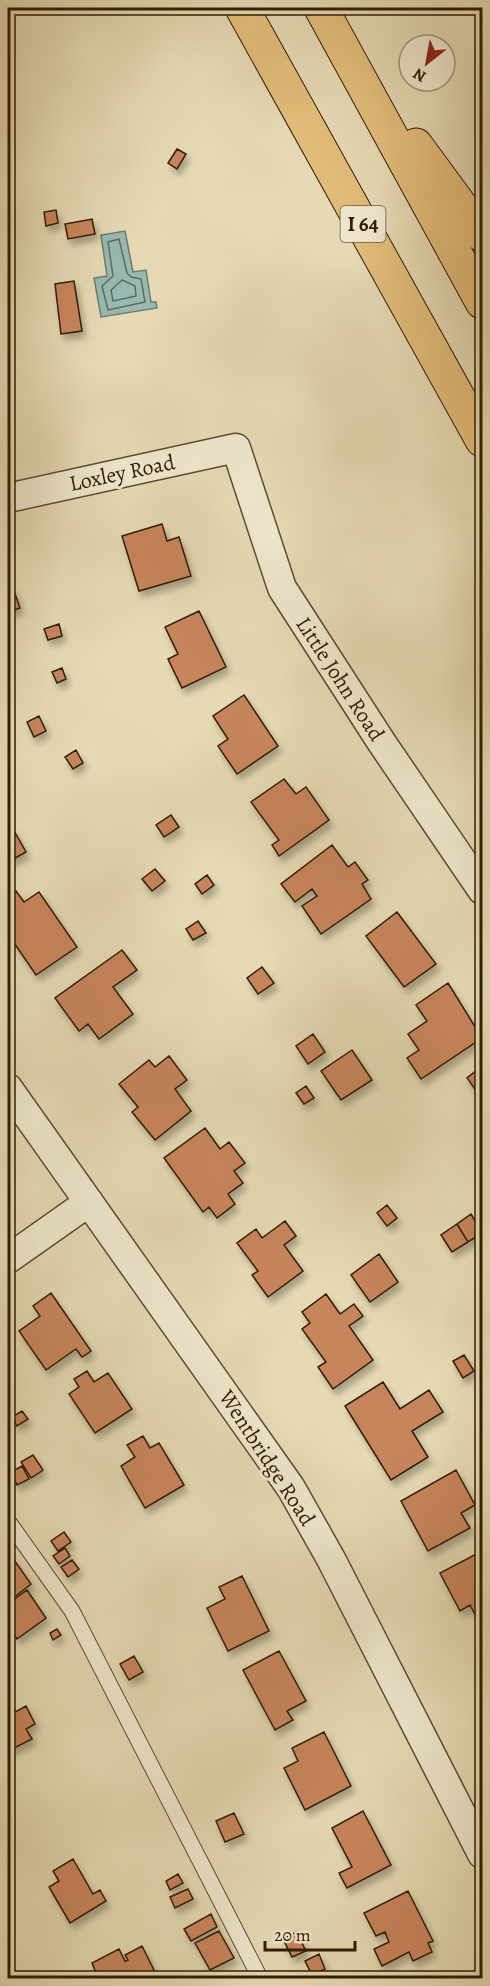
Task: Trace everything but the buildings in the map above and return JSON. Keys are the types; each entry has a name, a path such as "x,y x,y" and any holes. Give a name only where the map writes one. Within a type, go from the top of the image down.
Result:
{"highway":[{"name":"I 64","path":"242,8 483,440"},
{"path":"321,8 483,302"},
{"path":"342,45 483,235"}],"street":[{"name":"Loxley Road","path":"8,498 236,448"},
{"name":"Little John Road","path":"236,448 282,588 382,743 483,890"},
{"name":"Wentbridge Road","path":"8,1088 291,1488 331,1559 483,1854"},
{"path":"8,1259 89,1202"}],"lane":[{"path":"8,1521 72,1611 260,1978"}],"water":[{"path":"125,231 133,272 146,270 151,302 156,302 157,308 101,317 94,278 107,276 101,235"}]}
